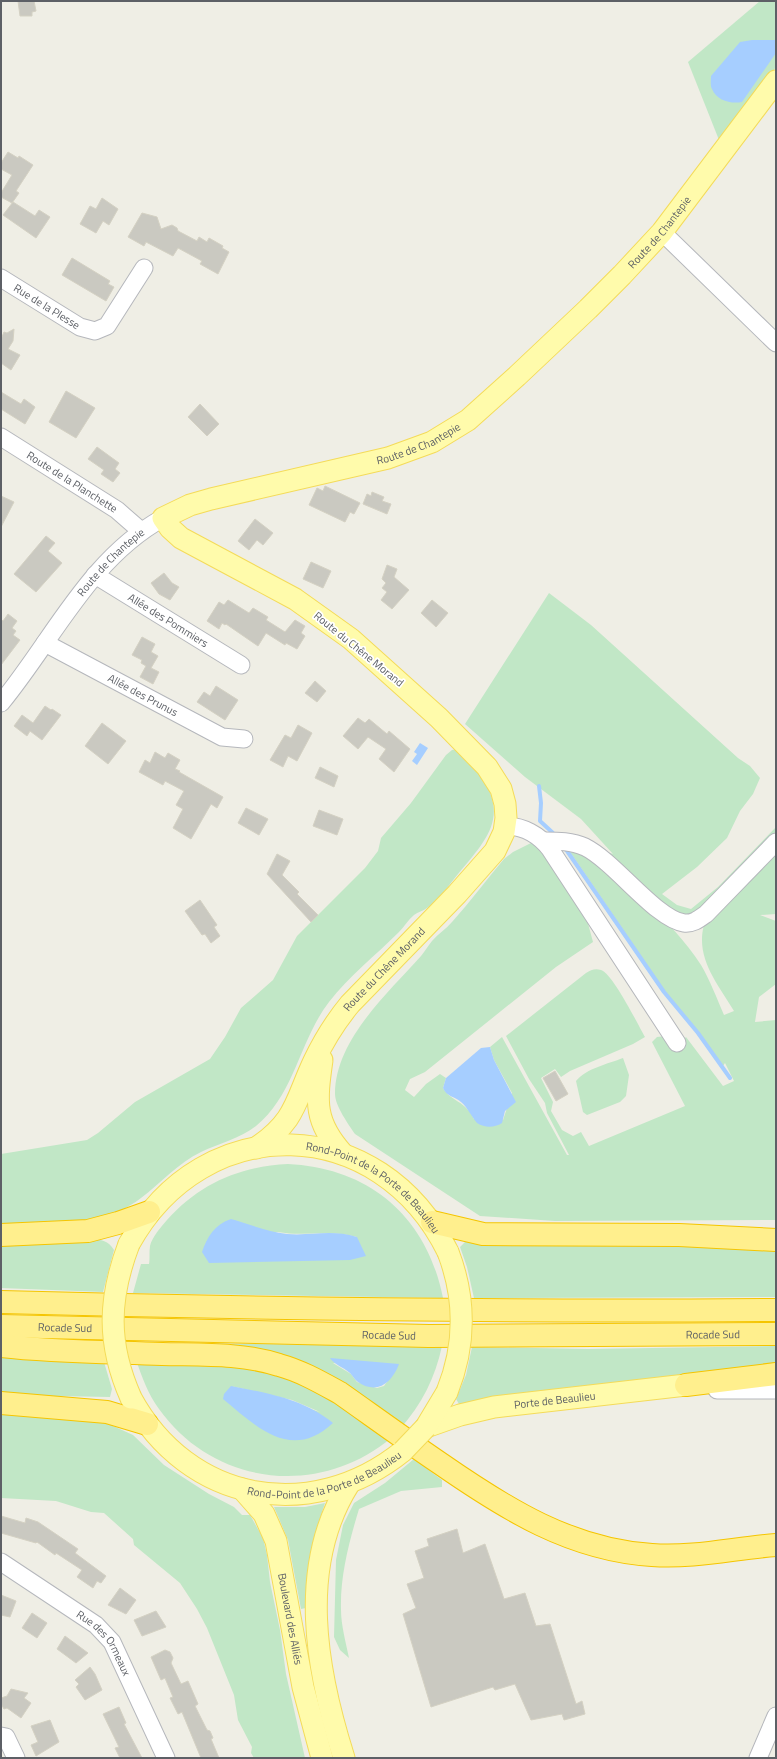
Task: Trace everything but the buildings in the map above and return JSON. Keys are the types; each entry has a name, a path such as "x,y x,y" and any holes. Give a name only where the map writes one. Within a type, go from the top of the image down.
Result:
{"highway":[{"path":"1,1235 88,1231 118,1223 149,1212"},
{"path":"432,1222 483,1234 679,1235 776,1240"},
{"path":"1,1302 133,1306 776,1310"},
{"name":"Rocade Sud","path":"1,1326 429,1336 776,1334"},
{"path":"1,1346 50,1351 213,1355 279,1364 318,1380 340,1393 467,1482 513,1512 552,1531 576,1540 603,1548 653,1555 707,1553 776,1545"},
{"path":"686,1385 776,1374"},
{"path":"1,1403 107,1412 147,1424"}],"main road":[{"name":"Route de Chantepie","path":"163,518 190,505 211,499 388,458 432,442 453,430 483,408 517,376 622,275 662,232 776,81"},
{"name":"Route du Chêne Morand","path":"163,518 170,528 181,538 277,589 313,611 351,639 439,718 493,774 501,789 505,804 505,826 502,838 490,857 420,933 350,1004 337,1020 314,1061 294,1109 281,1128 256,1148"},
{"name":"Route du Chêne Morand","path":"325,1041 319,1085 318,1105 320,1121 326,1133 343,1154"},
{"name":"Rond-Point de la Porte de Beaulieu","path":"291,1145 326,1149 343,1154 361,1161 393,1181 408,1193 432,1222 448,1252 460,1293 462,1322 457,1365 447,1392 426,1427 403,1451 378,1470 349,1484 323,1491 296,1495 268,1494 242,1489 210,1477 169,1449 147,1424 131,1398 117,1361 112,1322 116,1283 129,1244 149,1212 174,1186 194,1172 221,1158 256,1148 291,1145"},
{"name":"Porte de Beaulieu","path":"426,1427 460,1415 494,1407 686,1385"},
{"name":"Boulevard des Alliés","path":"344,1755 330,1712 320,1660 317,1589 321,1558 330,1524 349,1484"},
{"name":"Boulevard des Alliés","path":"242,1489 264,1514 276,1541 303,1687 322,1758"}],"street":[{"path":"662,232 776,343"},
{"name":"Rue de la Plesse","path":"1,278 80,326 95,331 108,326 144,268"},
{"name":"Route de la Planchette","path":"1,437 112,507 141,530"},
{"name":"Route de Chantepie","path":"1,703 95,575 118,550 141,530 163,518"},
{"name":"Allée des Pommiers","path":"95,575 242,665"},
{"name":"Allée des Prunus","path":"45,643 222,737 244,739"},
{"path":"505,826 514,826 530,832 544,841 677,1044"},
{"path":"544,841 574,843 590,850 606,862 660,911 677,921 685,923 699,920 706,914 776,842"},
{"path":"686,1385 701,1392 725,1390 776,1390"},
{"name":"Rue des Ormeaux","path":"1,1562 96,1625 112,1642 166,1758"},
{"path":"758,1758 776,1716"},
{"path":"1,1736 6,1737 16,1758"}],"green space":[{"path":"760,1 776,1 776,67 721,145 688,62"},
{"path":"549,593 591,625 738,758 750,766 760,778 753,794 740,811 727,838 697,867 662,894 677,905 691,909 718,887 776,827 776,838 724,891 691,916 669,911 602,850 613,854 581,819 525,777 465,724"},
{"path":"457,749 473,764 489,790 493,803 494,816 491,828 477,850 440,897 427,908 412,917 399,932 345,983 329,1002 310,1033 280,1099 269,1113 250,1130 201,1152 177,1167 141,1198 125,1208 109,1215 74,1223 1,1224 1,1154 87,1140 98,1133 135,1102 210,1059 225,1037 241,1008 273,980 297,936 365,868 378,851 381,838 411,803 446,755 452,750"},
{"path":"531,843 538,844 586,916 593,942 556,967 425,1072 410,1079 405,1090 414,1097 426,1084 440,1074 446,1078 443,1088 446,1092 467,1108 474,1119 503,1120 512,1093 494,1060 490,1047 502,1037 567,1155 569,1155 547,1113 545,1103 529,1079 506,1036 586,973 597,969 606,973 612,980 645,1037 633,1044 570,1071 561,1077 555,1069 541,1078 553,1102 551,1111 562,1130 573,1136 581,1132 589,1146 685,1106 652,1042 657,1037 666,1036 674,1049 686,1037 723,1086 734,1081 725,1063 723,1066 665,991 566,846 581,849 630,889 676,932 701,965 724,1015 734,1011 715,981 705,960 702,937 704,925 776,846 776,914 760,915 776,921 776,984 759,997 755,1022 776,1020 776,1220 555,1221 480,1216 355,1134 346,1121 337,1104 335,1094 337,1074 344,1055 354,1036 379,1002 421,956 432,941 450,925 504,859 513,852"},
{"path":"623,1058 629,1075 626,1096 620,1102 587,1115 583,1112 576,1081 586,1073 604,1064"},
{"path":"288,1164 318,1168 345,1175 369,1187 390,1202 409,1221 424,1243 435,1269 443,1298 133,1293 141,1264 149,1264 150,1246 153,1239 157,1232 179,1207 193,1196 222,1179 237,1173","holes":["278,1232 327,1233 357,1237 206,1241"]},
{"path":"91,1239 104,1241 114,1250 103,1292 1,1288 1,1242"},
{"path":"465,1242 776,1248 776,1297 474,1298 467,1267 460,1247"},
{"path":"175,1343 442,1346 436,1369 427,1390 415,1410 400,1429 342,1387 176,1349","holes":["333,1363 397,1367 384,1386 377,1388 357,1382 351,1374"]},
{"path":"776,1346 776,1368 463,1404 459,1404 456,1399 466,1375 472,1347 588,1349"},
{"path":"1,1354 104,1362 112,1389 110,1397 1,1395"},
{"path":"136,1360 244,1366 305,1383 391,1438 363,1457 332,1470 300,1475 269,1475 238,1468 208,1454 182,1435 155,1403","holes":["231,1386 292,1400 320,1412"]},
{"path":"1,1413 100,1420 133,1435 164,1465 209,1494 234,1507 242,1515 250,1515 263,1538 267,1555 270,1582 280,1630 286,1674 305,1758 254,1758 251,1753 252,1747 238,1720 234,1695 207,1628 197,1609 180,1583 134,1545 133,1539 104,1513 91,1512 56,1501 1,1498"},
{"path":"414,1459 442,1480 442,1487 401,1491 359,1509 346,1559 341,1597 342,1622 349,1658 340,1650 334,1637 336,1560 343,1525 354,1503 385,1483"},
{"path":"325,1503 311,1555 306,1608 301,1609 288,1540 274,1507 305,1507"}],"water":[{"path":"752,40 776,40 776,53 742,102 725,101 717,96 711,88 711,76 740,42"},
{"path":"420,743 428,748 417,765 412,761 417,754 414,752"},
{"path":"490,1047 494,1060 516,1102 505,1111 502,1123 490,1127 477,1123 468,1109 447,1093 443,1088 446,1078 481,1048"},
{"path":"231,1219 266,1230 287,1234 339,1233 357,1237 366,1256 350,1260 209,1263 202,1252 206,1241 220,1224"},
{"path":"330,1358 399,1364 396,1371 388,1381 383,1385 371,1387 365,1386 358,1382 350,1373"},
{"path":"231,1386 285,1398 310,1408 333,1423 318,1434 303,1440 289,1440 275,1436 249,1420 223,1399 224,1394"}],"waterway":[{"path":"539,786 541,803 540,821 553,833"},
{"path":"565,848 664,992 698,1033 730,1078"}]}
